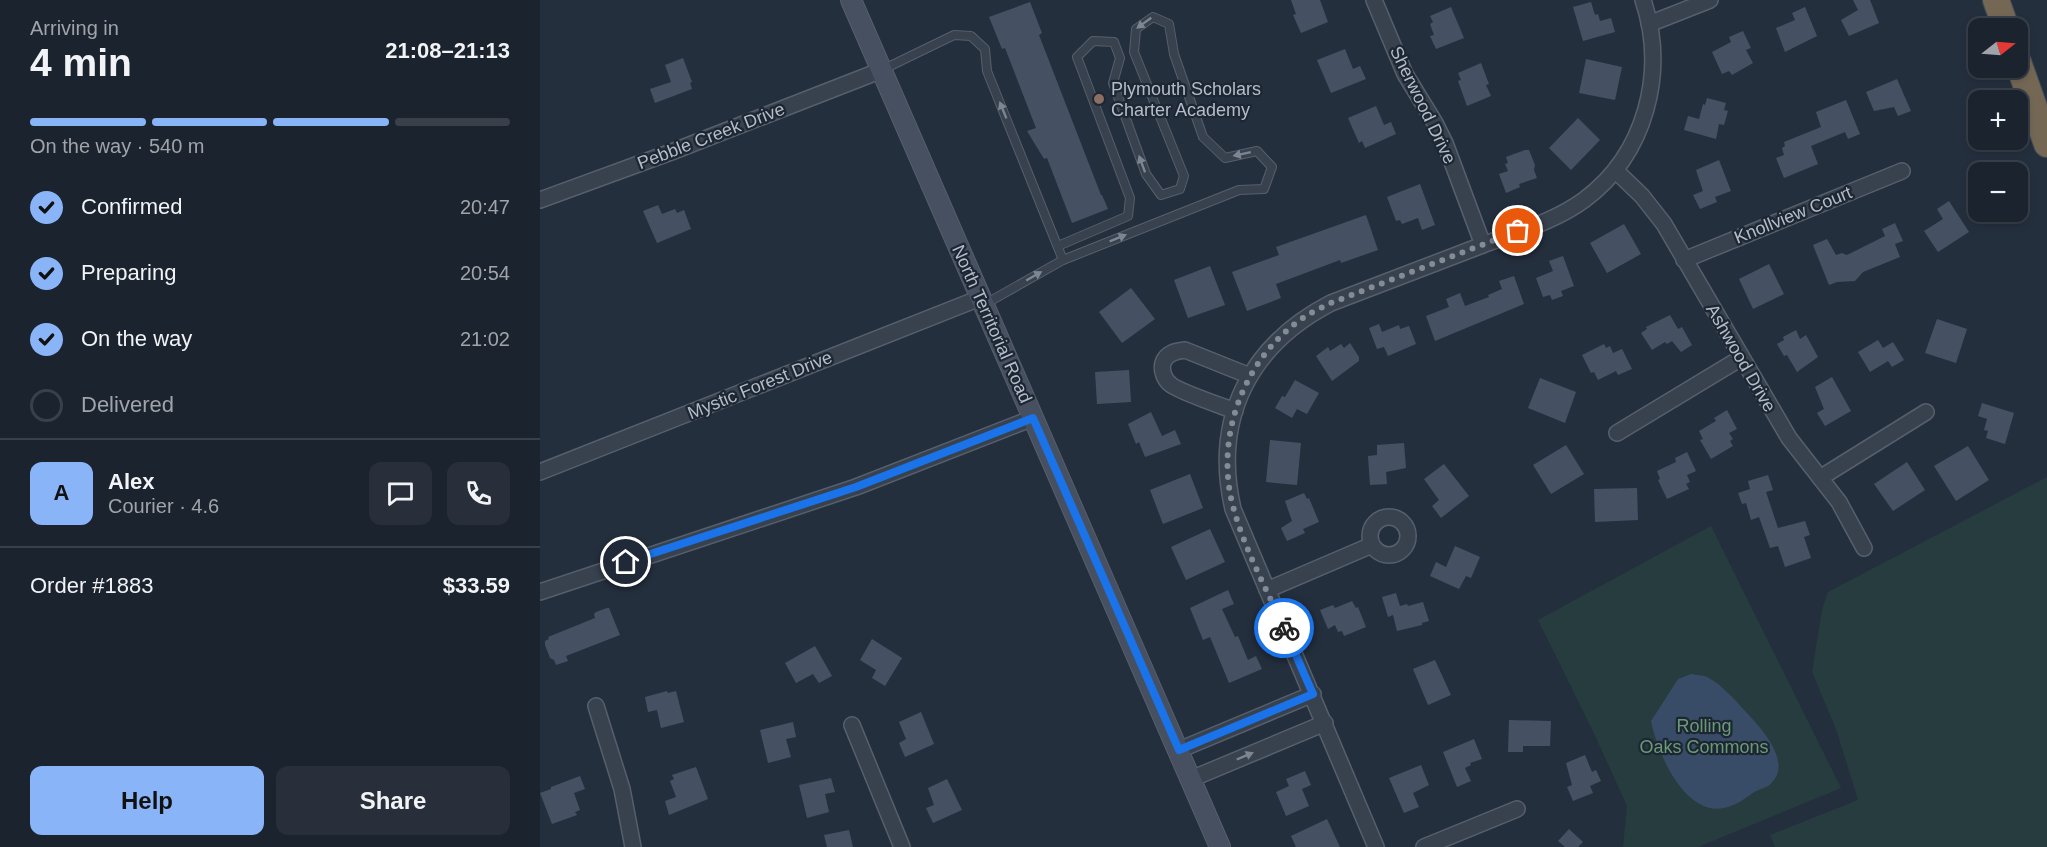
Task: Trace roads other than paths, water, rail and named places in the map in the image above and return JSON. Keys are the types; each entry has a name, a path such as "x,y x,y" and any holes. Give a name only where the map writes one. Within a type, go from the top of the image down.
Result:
{"highway":[{"path":"1995,0 2002,18"},
{"path":"2024,78 2047,144"}],"main road":[{"name":"North Territorial Road","path":"851,0 1220,847"}],"street":[{"name":"Sherwood Drive","path":"1374,0 1405,74 1435,123 1444,143 1483,245"},
{"path":"1376,847 1313,694 1238,523 1230,494 1227,453 1235,411 1250,376 1276,341 1307,316 1331,303 1536,225 1570,209 1594,192 1615,170 1636,137 1648,103 1653,63 1649,24 1643,0"},
{"path":"1649,24 1710,0"},
{"name":"Pebble Creek Drive","path":"540,200 674,151 882,70"},
{"name":"Ashwood Drive","path":"1615,170 1653,208 1789,438 1847,514 1864,548"},
{"name":"Knollview Court","path":"1684,260 1902,171"},
{"name":"Mystic Forest Drive","path":"540,472 982,301"},
{"path":"1235,411 1170,385 1164,376 1162,365 1166,357 1175,351 1185,350 1250,376"},
{"path":"1617,433 1741,358"},
{"path":"1820,478 1926,412"},
{"path":"540,592 856,487 1033,418"},
{"path":"1267,590 1372,545"},
{"path":"1179,750 1313,694"},
{"path":"596,706 622,789 633,847"},
{"path":"1191,779 1325,723"},
{"path":"852,725 902,847"},
{"path":"1424,847 1517,809"}],"lane":[{"path":"982,301 1063,260 1239,190 1264,189 1272,167 1257,151 1225,158 1203,137 1174,54 1169,24 1153,17 1136,29 1134,52 1184,176 1180,189 1161,195 1146,174 1113,83 1120,58 1114,42 1093,41 1077,57 1130,198 1128,216 1058,246"},
{"path":"882,70 954,34 971,36 985,49 987,71 1063,260"}],"water":[{"path":"1691,674 1709,678 1728,693 1760,727 1777,758 1776,777 1768,786 1729,807 1710,808 1697,802 1685,792 1666,764 1654,734 1651,721 1678,679"}],"place":[{"name":"Plymouth Scholars Charter Academy","path":"1099,99"}],"park label":[{"name":"Rolling Oaks Commons","path":"1704,736"}]}
